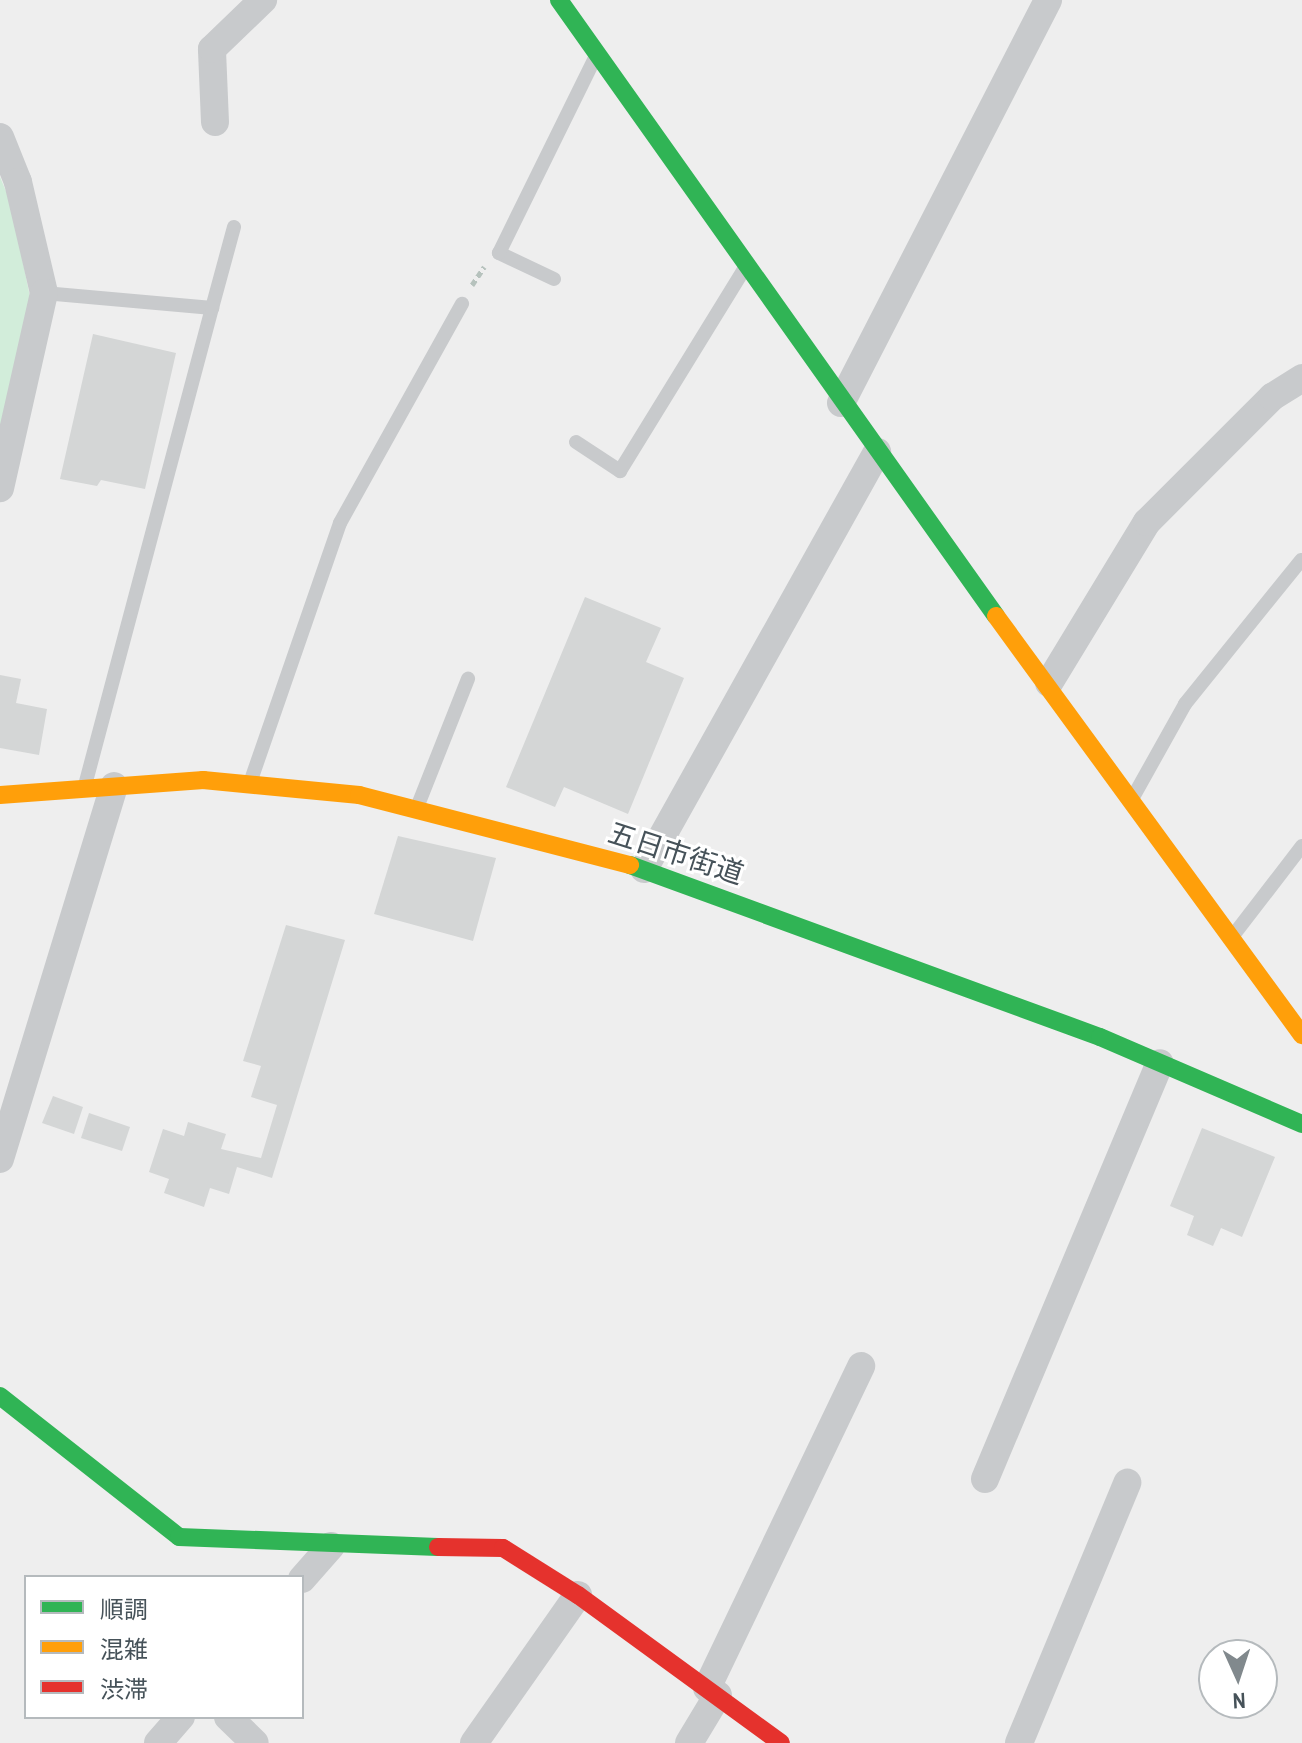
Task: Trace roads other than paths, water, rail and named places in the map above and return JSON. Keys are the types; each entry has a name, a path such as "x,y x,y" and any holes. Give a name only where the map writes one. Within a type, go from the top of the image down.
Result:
{"street":[{"path":"215,122 212,49 263,0"},
{"path":"559,0 841,403 1049,683 1302,1035"},
{"path":"841,403 1048,0"},
{"path":"0,137 18,182 44,293 0,488"},
{"path":"1049,683 1147,522 1272,397 1302,378"},
{"path":"644,869 877,452"},
{"name":"五日市街道","path":"0,795 114,786 251,781 359,795 417,809 644,869 824,932 1160,1063 1302,1124"},
{"path":"0,1159 114,786"},
{"path":"985,1479 1160,1063"},
{"path":"689,1743 861,1366"},
{"path":"0,1396 179,1537 331,1546 503,1548 578,1595 781,1743"},
{"path":"1019,1743 1127,1483"},
{"path":"304,1577 331,1546"},
{"path":"474,1743 578,1595"},
{"path":"158,1743 179,1719"},
{"path":"230,1719 255,1743"}],"lane":[{"path":"554,279 499,253 597,54"},
{"path":"84,788 234,227"},
{"path":"576,442 620,471 745,268"},
{"path":"44,293 212,308"},
{"path":"251,781 340,523 462,304"},
{"path":"1132,799 1185,704 1301,560"},
{"path":"417,809 468,679"},
{"path":"1232,937 1302,846"}]}
